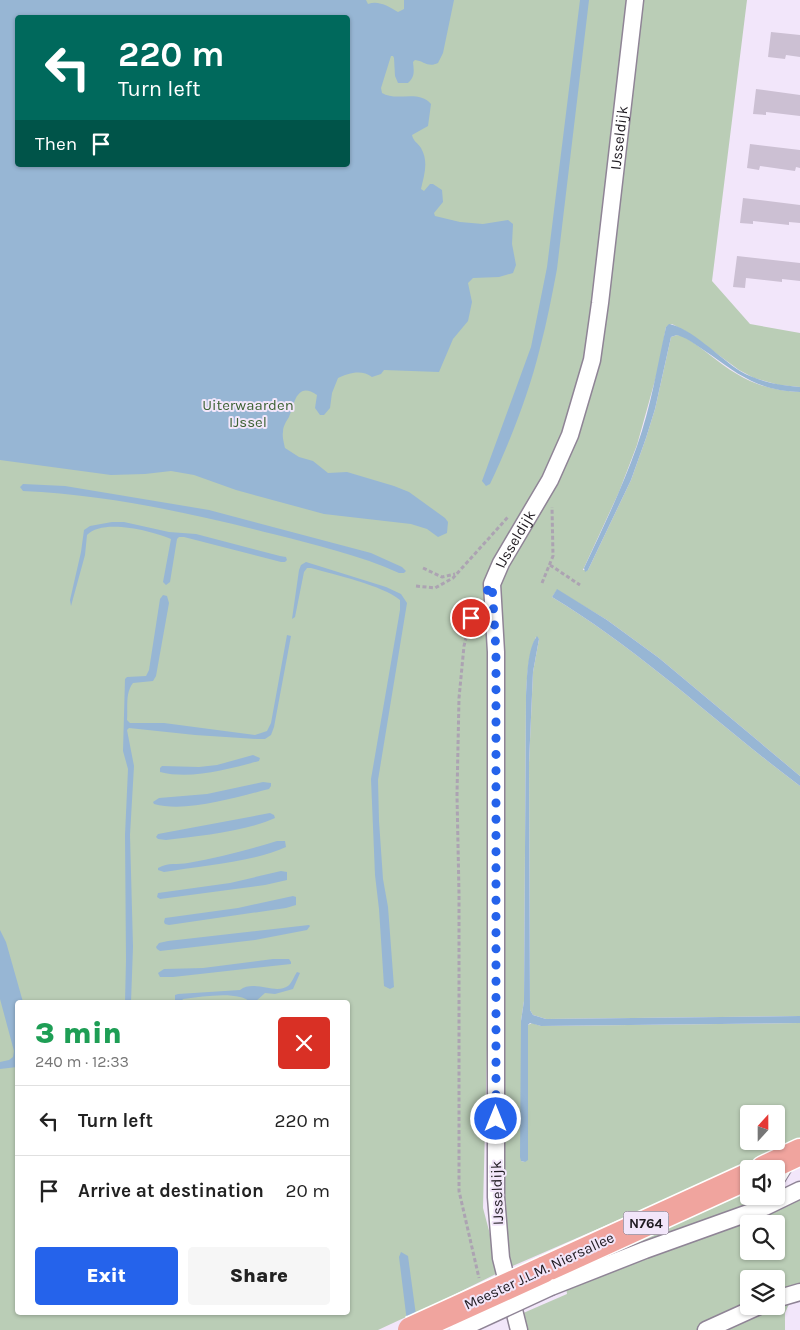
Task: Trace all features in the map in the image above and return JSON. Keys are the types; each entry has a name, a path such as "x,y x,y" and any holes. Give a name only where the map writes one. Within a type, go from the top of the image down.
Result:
{"main road":[{"path":"783,1160 798,1153"},
{"name":"Meester J.L.M. Niersallee","path":"412,1330 547,1278 740,1181"}],"street":[{"name":"IJsseldijk","path":"518,1330 501,1258 496,1197 496,652 492,584 501,563 550,480 570,435 592,360 635,0"},
{"name":"Meester J.L.M. Niersallee","path":"785,1195 800,1190"},
{"name":"Meester J.L.M. Niersallee","path":"458,1330 547,1278 757,1205"},
{"path":"785,1296 800,1292"},
{"path":"706,1330 740,1315"}],"lane":[{"path":"785,1174 798,1153"}],"path":[{"path":"550,566 580,585"},
{"path":"423,568 442,576 457,573"},
{"path":"481,1284 459,1191 457,785 459,698 464,646 471,618 492,584"}],"green space":[{"name":"Uiterwaarden IJssel","path":"0,0 630,0 584,361 559,449 521,521 489,614 491,887 483,1208 500,1272 415,1314 414,1309 406,1317 378,1330 0,1330"},
{"path":"640,0 747,0 712,281 750,324 800,333 800,387 779,385 754,378 739,370 687,332 672,324 666,327 659,366 637,445 619,492 583,570 588,570 631,480 655,409 671,337 683,336 730,370 759,385 800,392 800,776 659,658 607,620 557,590 552,597 585,618 648,664 800,786 800,1016 546,1019 533,1015 530,1010 529,763 533,672 539,639 536,637 527,673 526,696 524,1001 521,1021 521,1161 525,1162 528,1025 532,1023 541,1026 800,1023 800,1141 785,1148 785,1105 740,1105 740,1150 779,1150 756,1160 740,1160 740,1167 508,1268 502,1234 495,591 572,446"},
{"path":"740,1189 740,1205 749,1205 549,1283"},
{"path":"800,1199 800,1287 785,1292 785,1270 740,1270 740,1311 697,1330 524,1330 521,1314 567,1294 566,1288 740,1222 740,1260 785,1260 785,1215 758,1215"},
{"path":"757,1315 785,1315 785,1330 724,1330"}],"water":[{"path":"0,0 366,0 368,4 380,3 398,12 404,9 404,0 454,0 443,53 438,63 429,65 415,60 413,62 414,74 410,81 408,83 398,83 395,76 394,58 391,56 381,88 382,93 394,96 420,97 431,104 428,126 412,135 425,158 421,189 424,191 430,184 433,184 442,190 443,202 434,213 435,216 460,222 483,224 508,220 513,224 512,244 516,265 513,273 499,277 473,278 468,283 472,302 468,321 453,339 439,372 384,370 381,374 372,377 359,372 346,375 338,378 332,393 330,408 324,415 320,415 315,408 317,395 310,391 300,392 284,426 283,434 285,448 299,457 313,461 328,473 347,472 409,492 445,518 448,522 447,533 438,537 427,529 411,524 324,514 236,490 194,475 171,471 111,475 0,460"},
{"path":"580,0 589,0 557,269 543,338 525,400 490,484 486,486 482,481 531,347 547,267"},
{"path":"669,324 677,326 696,337 732,366 747,375 769,382 800,387 800,392 763,386 732,370 686,339 677,335 671,337 655,409 631,480 588,570 585,572 584,568 619,493 637,446 650,402 666,327"},
{"path":"23,484 65,486 209,510 371,553 402,567 406,571 399,573 337,551 211,519 149,506 86,496 23,491 20,487"},
{"path":"124,522 169,532 196,534 286,557 287,560 281,562 179,537 177,539 170,582 166,585 163,582 171,539 140,530 104,527 94,530 87,535 85,555 71,606 70,600 84,530 90,526"},
{"path":"306,562 386,587 401,594 407,603 378,780 383,879 388,907 394,987 390,989 384,986 375,875 371,779 400,610 400,600 370,585 307,568 304,572 295,617 292,619 299,570 301,565"},
{"path":"557,589 607,620 659,658 800,776 800,786 648,664 585,618 552,597"},
{"path":"163,595 167,596 169,603 156,676 153,681 133,683 130,687 127,720 130,723 164,723 255,735 267,731 271,723 287,635 291,636 274,727 271,735 265,739 195,735 129,728 127,730 134,766 130,835 133,947 131,1000 125,1000 125,835 128,769 123,751 125,679 127,677 146,676 149,670 160,599"},
{"path":"537,636 539,639 533,672 529,763 530,1010 533,1015 546,1019 800,1016 800,1023 541,1026 530,1023 528,1025 528,1160 525,1162 521,1161 520,1157 521,1021 524,1001 526,696 529,656"},
{"path":"253,755 260,758 259,761 210,772 184,775 160,772 162,766 199,767 217,765"},
{"path":"263,782 271,783 269,789 212,803 181,807 154,804 153,802 159,798 207,794"},
{"path":"270,813 275,818 237,830 166,840 156,837 158,834"},
{"path":"277,841 285,841 286,847 226,863 164,872 158,870 158,868 166,865 210,859"},
{"path":"281,871 287,872 287,880 265,885 160,899 157,897 158,893 230,883"},
{"path":"293,896 296,897 296,905 286,908 169,925 164,922 165,918 238,908"},
{"path":"309,925 307,930 255,940 160,951 156,947 159,943 168,941"},
{"path":"0,930 6,942 22,1000 15,1000 15,1067 0,1069 0,1062 13,1057 14,1051 0,999"},
{"path":"273,959 289,959 291,964 173,977 160,977 158,973 164,969 203,968"},
{"path":"297,972 300,973 293,989 275,994 265,993 257,1000 226,995 175,1000 175,995 178,994 240,990 252,986 277,989 289,985"},
{"path":"401,1252 408,1256 418,1330 408,1330 399,1257"}],"building":[{"path":"771,32 800,35 800,57 786,55 785,59 768,57"},
{"path":"756,89 800,95 800,116 766,112 766,115 753,114"},
{"path":"750,144 800,150 800,168 796,167 795,171 760,166 759,170 747,168"},
{"path":"743,198 800,205 800,223 789,222 789,225 753,221 753,224 740,223"},
{"path":"737,256 800,263 800,281 782,279 782,282 746,278 745,288 733,287"}],"route":[{"path":"471,618 484,593 492,584 496,652 496,1119"}]}
